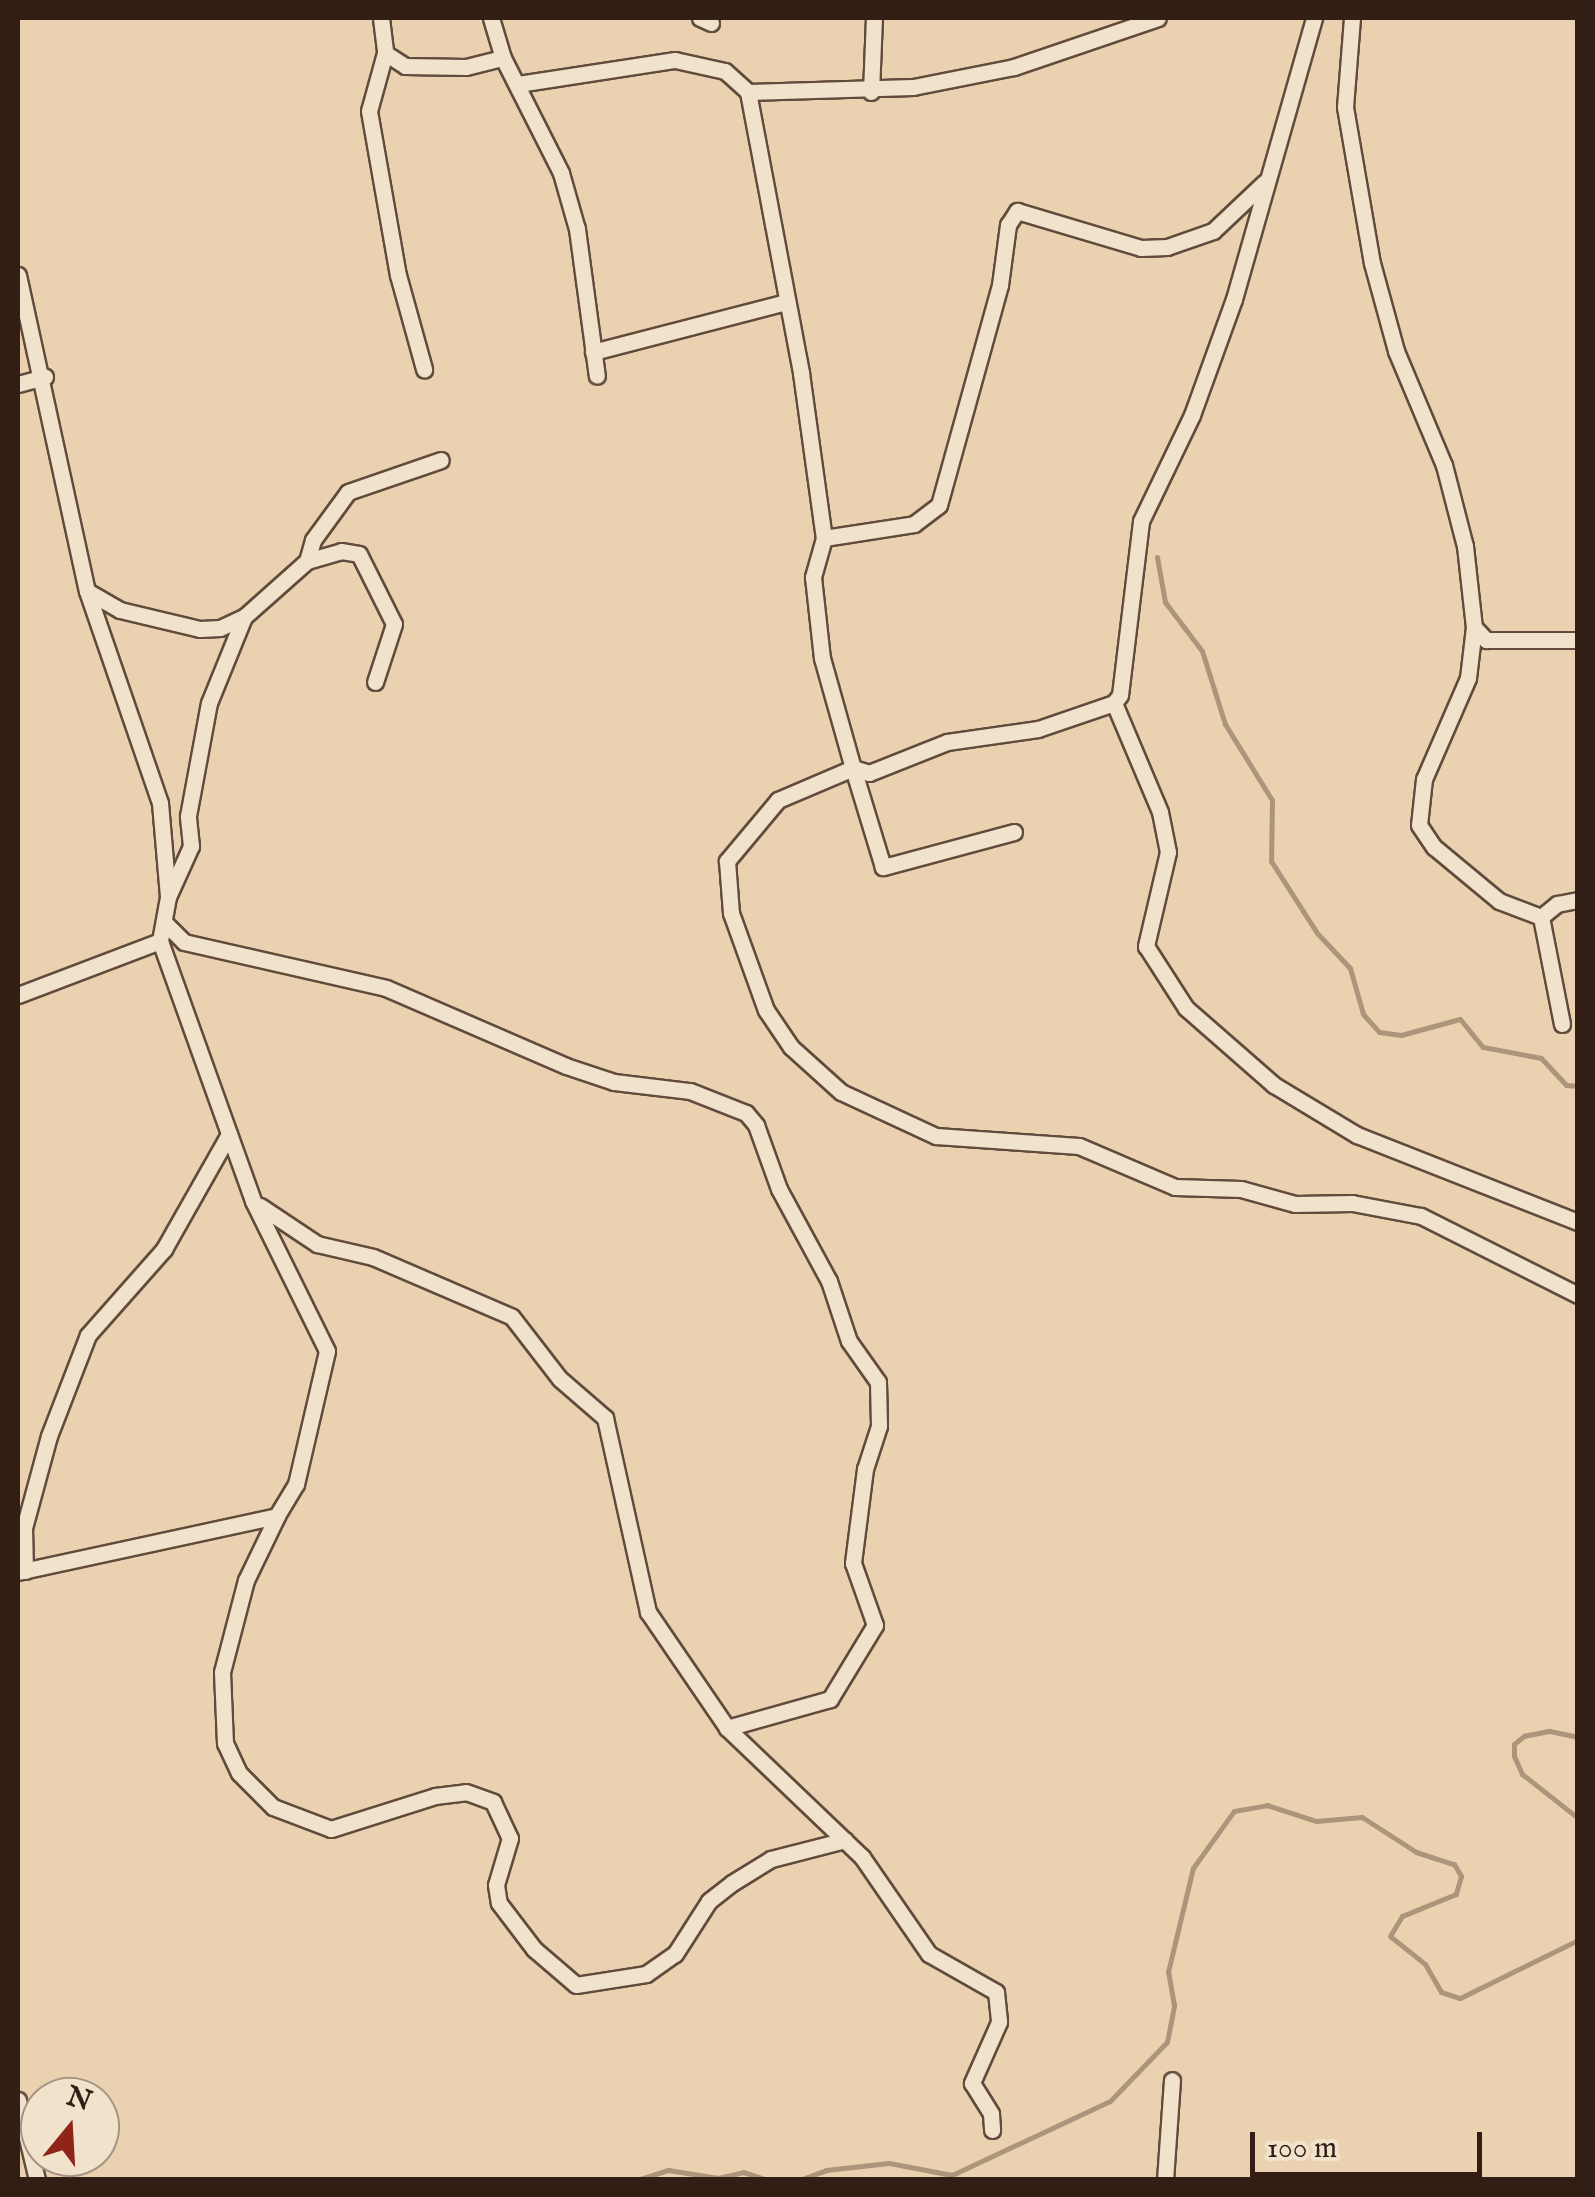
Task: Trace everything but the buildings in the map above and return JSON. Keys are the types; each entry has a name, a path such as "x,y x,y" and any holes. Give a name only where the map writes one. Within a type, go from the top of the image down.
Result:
{"street":[{"path":"381,18 385,53 369,111 398,275 424,368"},
{"path":"491,18 503,58 538,118 572,210 598,376"},
{"path":"871,92 874,18"},
{"path":"748,92 871,92 1014,67 1158,18"},
{"path":"1314,18 1234,299 1192,415 1141,521 1132,554 1133,620 1114,703 1160,812 1168,852 1146,946 1186,1008 1274,1086 1356,1136 1578,1222"},
{"path":"1352,18 1345,108 1372,263 1396,351 1444,465 1465,546 1474,626 1468,678 1424,779 1419,825 1434,847 1499,901 1541,917"},
{"path":"385,53 421,69 503,58"},
{"path":"518,84 675,60 726,71 748,92 783,303 801,373 824,538 812,577 814,613 883,868 1014,832"},
{"path":"824,538 914,524 939,504 1000,285 1008,225 1018,211 1141,248 1167,247 1213,232 1265,182"},
{"path":"18,276 45,377 87,592 160,803 168,897 160,941 253,1200 327,1351 296,1484 246,1580 222,1672 225,1742 239,1773 273,1807 331,1829 435,1796 466,1792 493,1802 510,1838 496,1884 499,1903 534,1949 576,1986 646,1974 675,1954 709,1901 732,1883 771,1859 845,1840"},
{"path":"592,352 783,303"},
{"path":"18,384 45,377"},
{"path":"307,561 313,540 348,492 441,460"},
{"path":"168,897 191,846 188,816 208,703 244,617 307,561 341,551 360,554 370,566 394,624 375,682"},
{"path":"87,592 120,610 200,629 244,617"},
{"path":"1474,626 1486,640 1578,640"},
{"path":"1114,703 1038,729 947,742 869,773 853,768 778,800 727,861 724,875 766,1010 792,1048 842,1092 936,1136 1080,1146 1157,1184 1241,1189 1295,1204 1352,1203 1421,1216 1578,1296"},
{"path":"1541,917 1557,904 1578,900"},
{"path":"1541,917 1562,1024"},
{"path":"166,924 184,942 386,988 566,1066 628,1085 690,1091 746,1113 756,1125 780,1189 830,1281 842,1326 878,1382 879,1426 864,1470 854,1563 875,1625 830,1698 728,1728"},
{"path":"18,995 160,941"},
{"path":"228,1134 164,1249 88,1335 49,1436 24,1528 21,1571 277,1516"},
{"path":"253,1200 308,1240 373,1257 512,1317 560,1380 600,1411 644,1606 728,1728 845,1840 888,1888 928,1954 996,1992 999,2022 972,2083 991,2114 992,2130"},
{"path":"1165,2180 1172,2080"},
{"path":"18,2100 36,2180"}],"waterway":[{"path":"1157,557 1165,602 1202,651 1225,724 1272,800 1271,861 1317,933 1350,968 1363,1014 1379,1032 1401,1035 1460,1019 1483,1047 1541,1058 1566,1085 1578,1086"},
{"path":"1578,1737 1549,1731 1524,1736 1514,1744 1514,1756 1522,1774 1578,1818"},
{"path":"799,2180 826,2170 889,2163 952,2175 1110,2101 1167,2042 1174,2005 1168,1972 1193,1868 1234,1811 1267,1805 1316,1821 1362,1817 1416,1852 1454,1864 1461,1876 1456,1894 1402,1916 1390,1936 1425,1964 1441,1992 1460,1998 1578,1940"},
{"path":"637,2180 668,2170 718,2178 743,2172 768,2180"}]}
